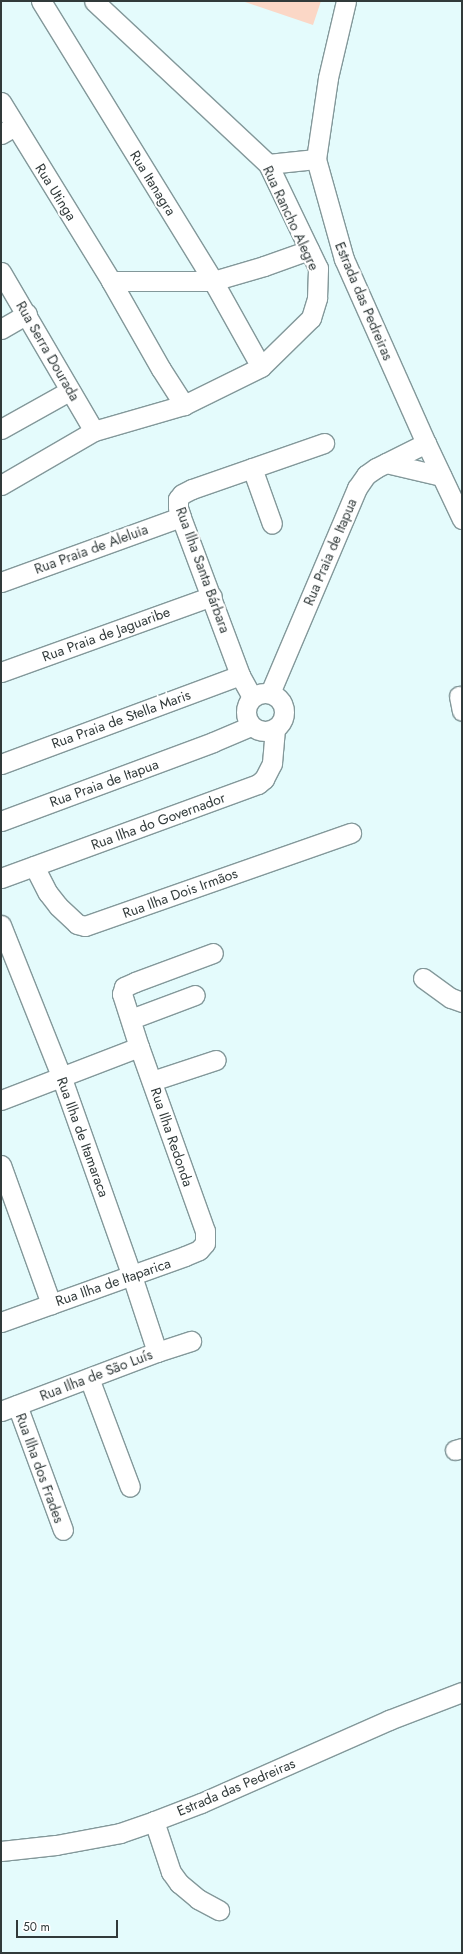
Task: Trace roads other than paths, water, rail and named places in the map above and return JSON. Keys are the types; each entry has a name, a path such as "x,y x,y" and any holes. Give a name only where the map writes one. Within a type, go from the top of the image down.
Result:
{"street":[{"name":"Rua Itanagra","path":"41,1 213,281 261,367"},
{"name":"Rua Rancho Alegre","path":"1,485 94,431 184,405 261,367 311,318 317,298 318,268 268,164 94,1"},
{"name":"Estrada das Pedreiras","path":"346,1 328,78 316,158 344,259 426,443 462,519"},
{"name":"Rua Utinga","path":"1,102 8,130 111,282 161,369 184,405"},
{"path":"268,164 316,158"},
{"path":"111,282 213,281 264,266 309,250"},
{"path":"318,268 344,259"},
{"name":"Rua Serra Dourada","path":"1,272 27,314 69,390 94,431"},
{"path":"1,329 27,314"},
{"path":"1,429 69,390"},
{"name":"Rua Ilha Santa Bárbara","path":"261,695 240,675 212,596 181,517 178,501 182,494 324,443"},
{"name":"Rua Praia de Itapua","path":"261,695 357,488 366,475 426,443"},
{"path":"386,463 441,476"},
{"path":"252,468 272,524"},
{"name":"Rua Praia de Aleluia","path":"1,582 181,517"},
{"name":"Rua Praia de Jaguaribe","path":"1,672 212,596"},
{"name":"Rua Praia de Stella Maris","path":"1,764 240,675"},
{"path":"261,695 276,696 283,706 283,719 275,728 263,731 251,726 246,715 246,708 261,695"},
{"name":"Rua Praia de Itapua","path":"1,821 213,742 251,726"},
{"name":"Rua Ilha do Governador","path":"1,878 258,784 264,779 272,763 275,728"},
{"name":"Rua Ilha Dois Irmãos","path":"34,866 48,893 58,906 77,924 85,926 351,833"},
{"name":"Rua Ilha de Itamaraca","path":"1,925 61,1076 132,1276 157,1352"},
{"name":"Rua Ilha Redonda","path":"204,1226 139,1047 122,994 124,988 128,985 213,953"},
{"path":"423,978 451,998 462,1002"},
{"path":"128,1013 195,995"},
{"path":"1,1100 139,1047"},
{"path":"152,1081 216,1060"},
{"path":"1,1165 51,1304"},
{"name":"Rua Ilha de Itaparica","path":"1,1322 132,1276 199,1250 205,1243 204,1226"},
{"name":"Rua Ilha de São Luís","path":"9,1408 157,1352 191,1341"},
{"path":"89,1378 130,1487"},
{"name":"Rua Ilha dos Frades","path":"9,1408 63,1530"},
{"name":"Estrada das Pedreiras","path":"1,1851 56,1846 120,1833 201,1803 390,1720 462,1692"},
{"path":"154,1821 171,1872 179,1883 198,1899 219,1910"}]}
